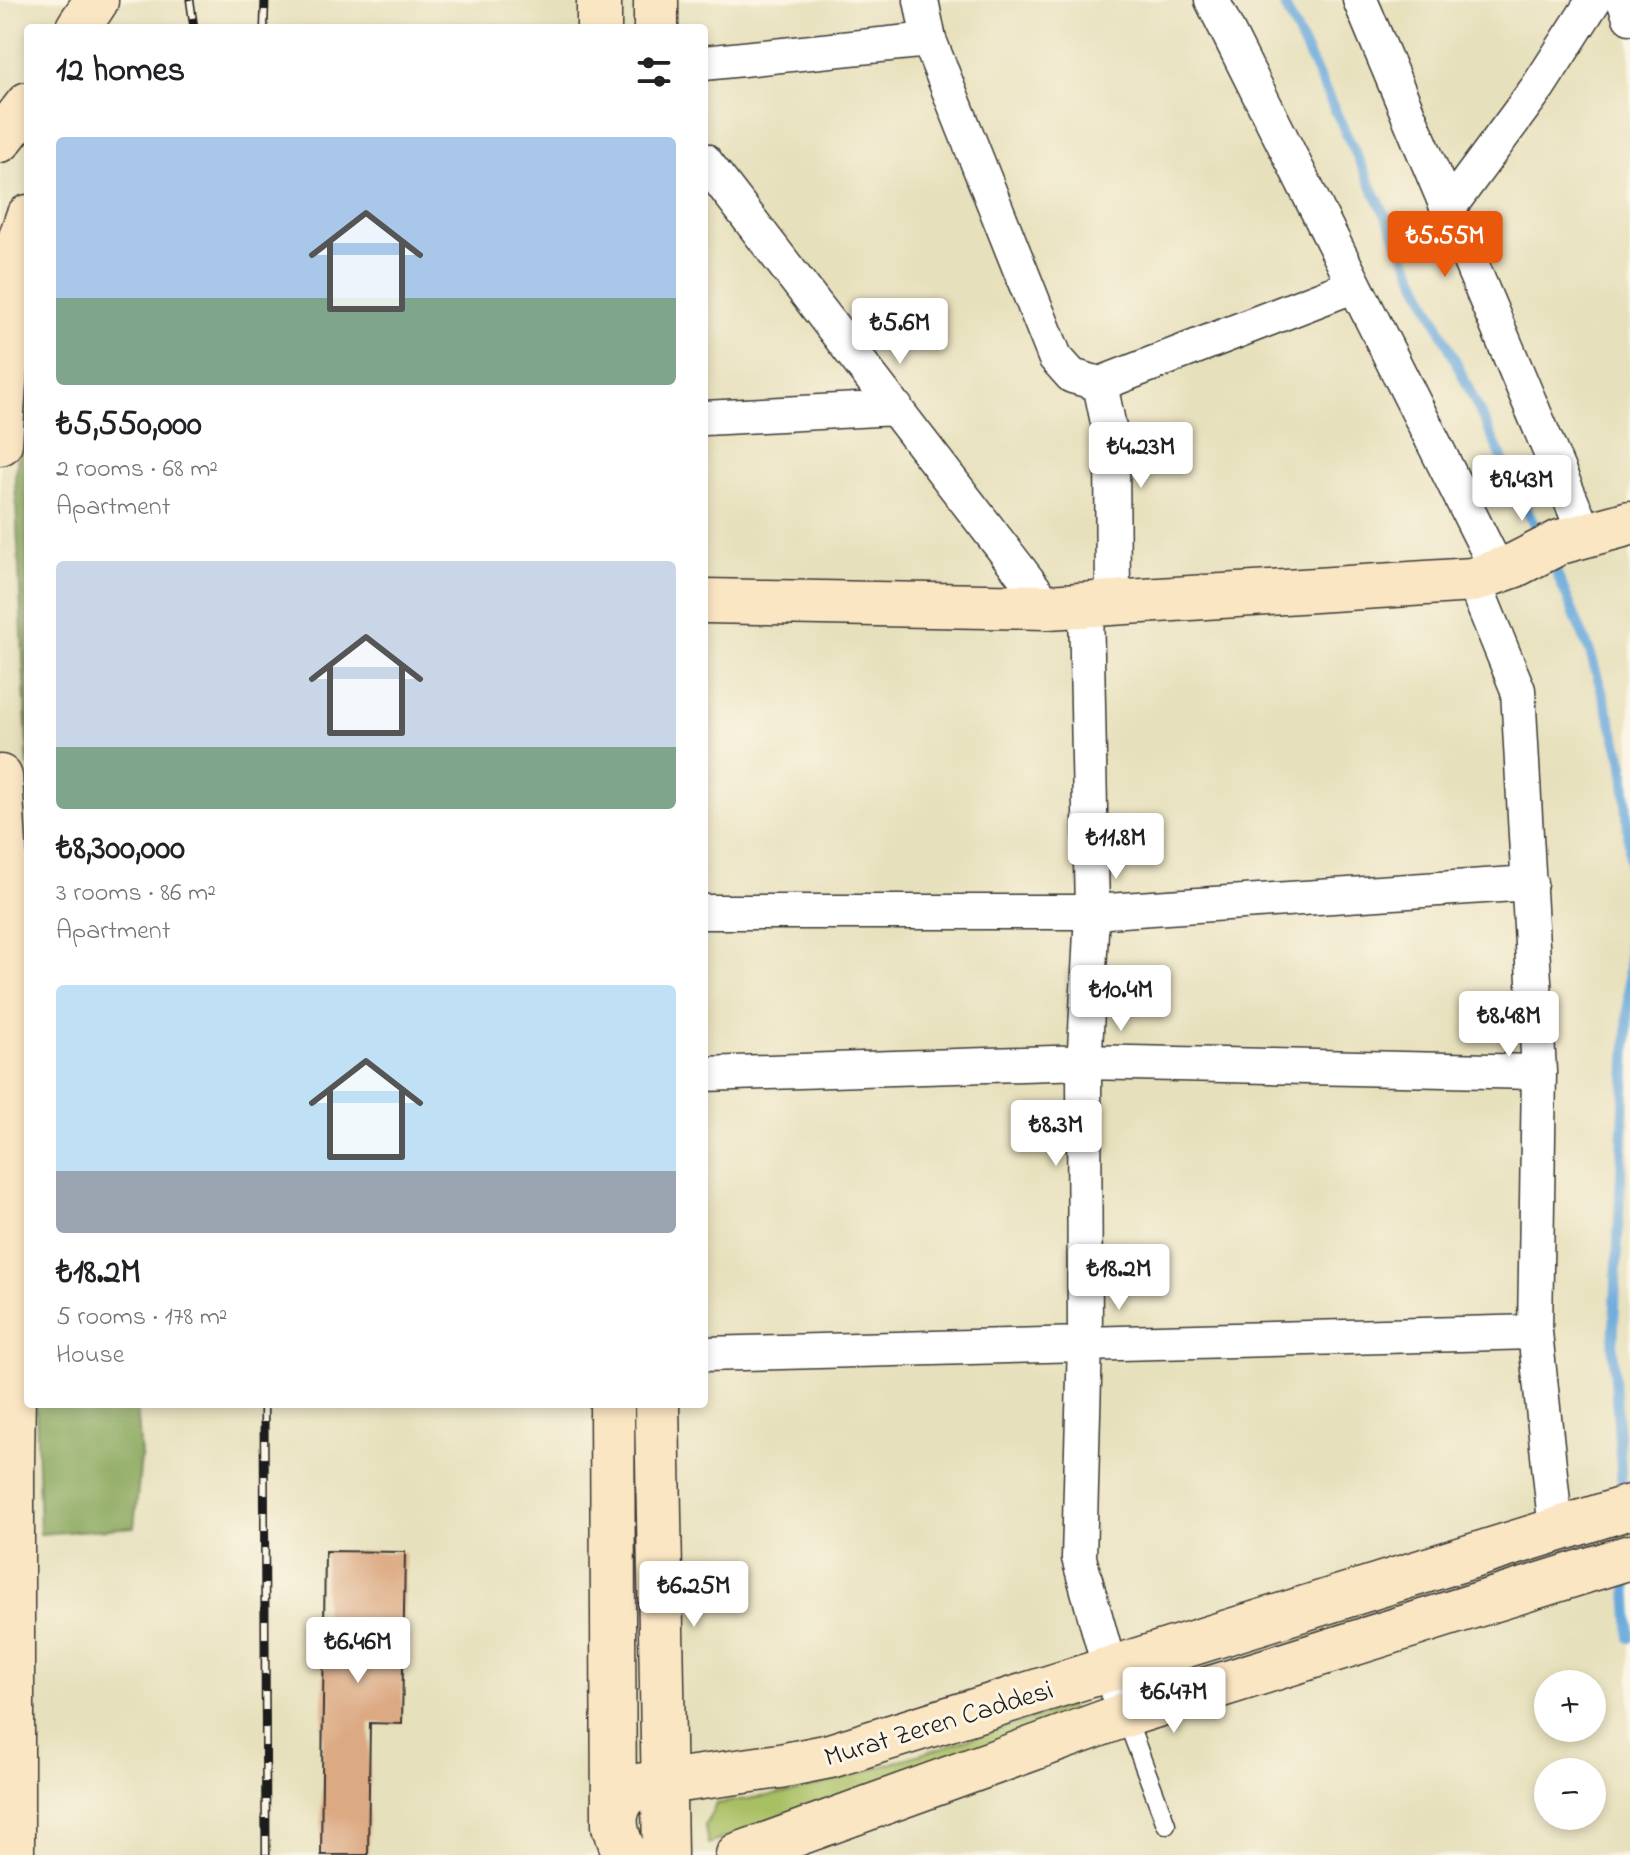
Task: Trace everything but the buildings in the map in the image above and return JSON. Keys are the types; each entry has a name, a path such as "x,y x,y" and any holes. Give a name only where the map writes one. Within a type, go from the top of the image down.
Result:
{"main road":[{"path":"599,0 599,24"},
{"path":"656,0 656,24"},
{"path":"0,140 24,109"},
{"path":"0,200 24,205"},
{"path":"0,443 14,255 24,228"},
{"path":"708,601 1082,605 1495,572 1572,538 1630,523"},
{"path":"0,777 17,1074 6,1470 12,1855"},
{"path":"612,1408 618,1847"},
{"path":"657,1408 665,1855"},
{"name":"Murat Zeren Caddesi","path":"618,1847 620,1802 637,1786 830,1756 1630,1507"},
{"name":"Murat Zeren Caddesi","path":"738,1855 1125,1715 1612,1562"}],"street":[{"path":"921,0 929,40 1055,357 1072,376 1100,384 1353,286"},
{"path":"1212,0 1495,572 1518,690 1530,883 1539,1072 1535,1332 1571,1526"},
{"path":"1360,0 1447,210 1572,538"},
{"path":"1447,210 1538,87 1594,0"},
{"path":"1624,0 1630,17"},
{"path":"708,63 929,40"},
{"path":"708,165 896,408 1082,605"},
{"path":"1100,384 1112,442 1082,605 1092,912 1085,1062 1085,1342 1079,1558 1125,1715"},
{"path":"708,418 896,408"},
{"path":"708,912 1092,912 1530,883"},
{"path":"708,1074 1085,1062 1539,1072"},
{"path":"708,1354 1535,1332"}],"lane":[{"path":"1125,1715 1166,1824"}],"green space":[{"path":"24,416 24,678 15,478"},
{"path":"36,1408 137,1408 141,1458 134,1527 40,1534"},
{"path":"1070,1707 1072,1716 708,1844 705,1826 716,1804 792,1792 838,1780"}],"waterway":[{"path":"1282,0 1541,539"},
{"path":"1550,557 1590,652 1624,765 1630,863"},
{"path":"1623,1499 1613,1349 1630,918"},
{"path":"1626,1567 1630,1638"}],"railway":[{"path":"190,0 193,24"},
{"path":"264,24 265,0"},
{"path":"264,1408 266,1855"}]}
